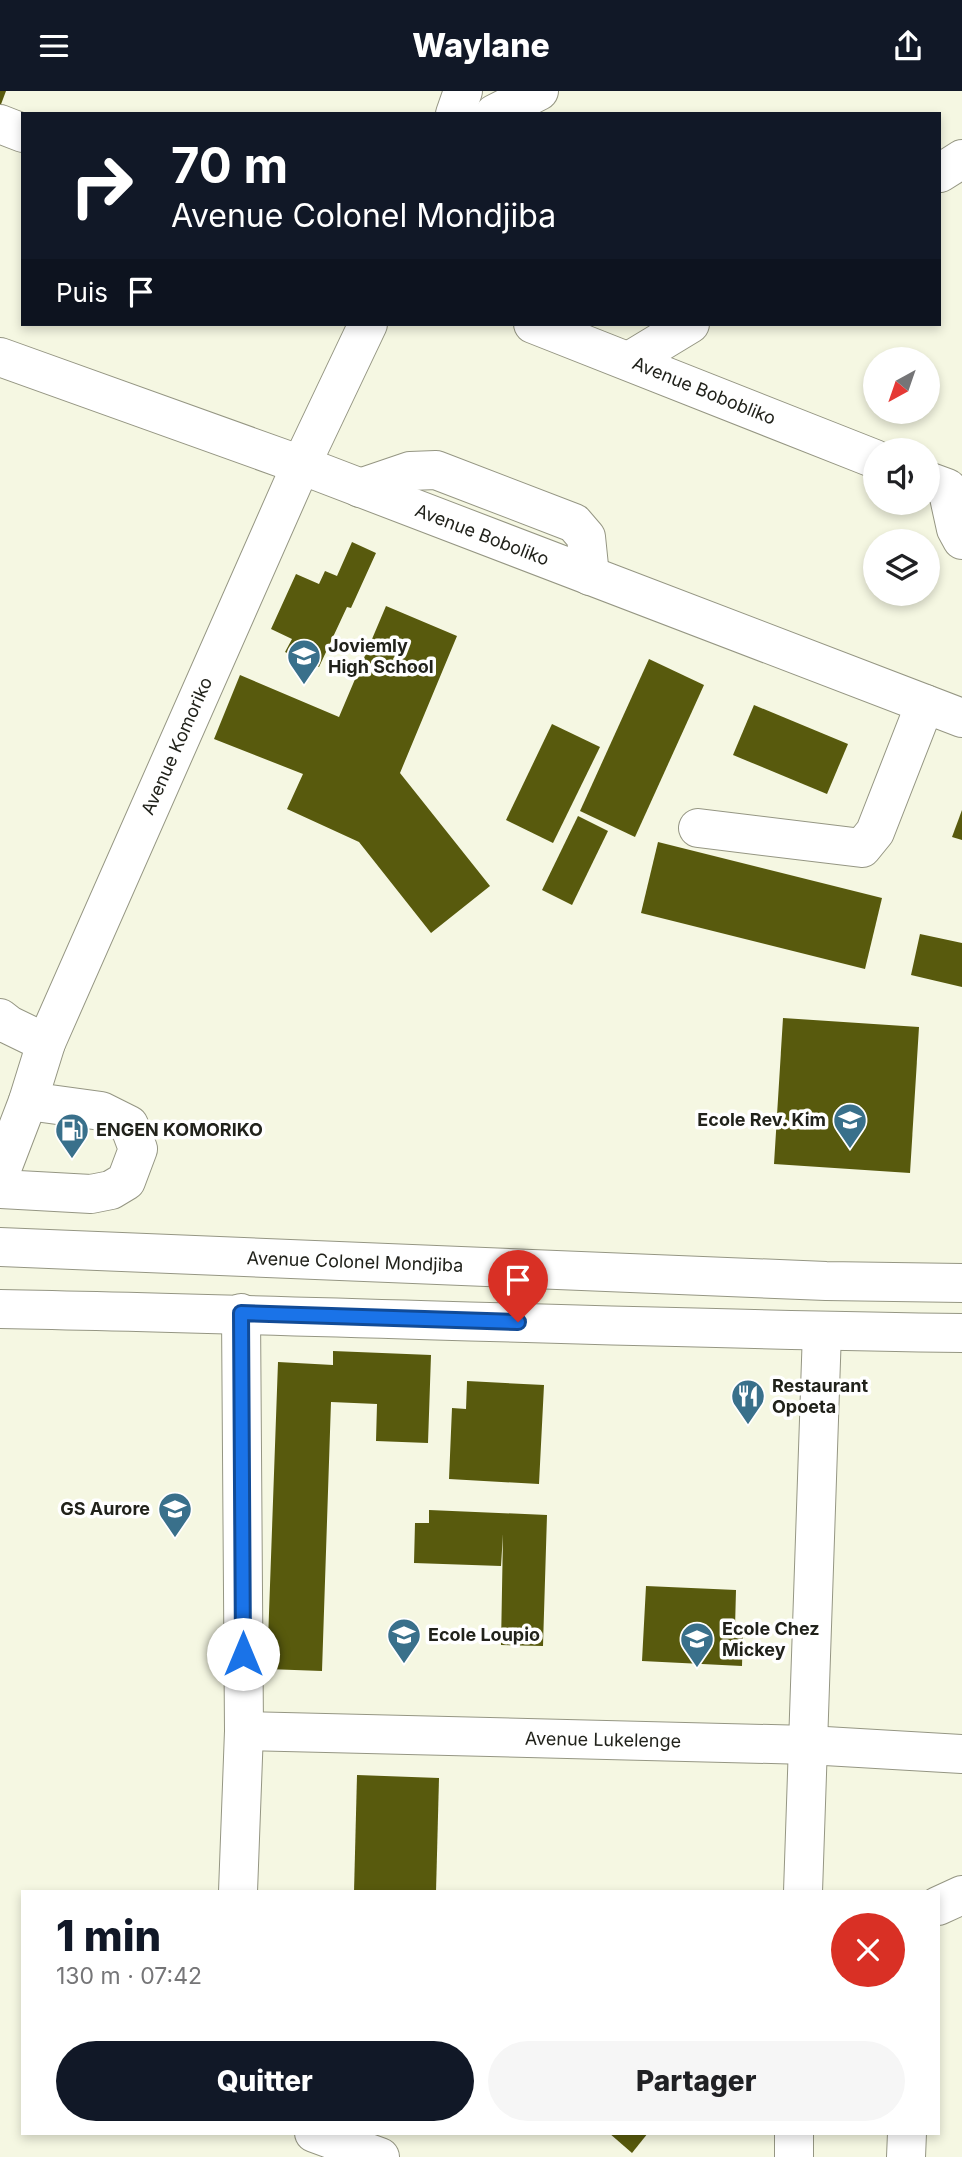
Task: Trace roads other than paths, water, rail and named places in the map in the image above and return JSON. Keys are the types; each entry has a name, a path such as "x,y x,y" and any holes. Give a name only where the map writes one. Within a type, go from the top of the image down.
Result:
{"street":[{"path":"456,112 463,91"},
{"path":"498,112 539,91"},
{"path":"0,124 21,131"},
{"path":"941,172 962,159"},
{"name":"Avenue Komoriko","path":"0,1174 28,1101 46,1043 301,465 367,326"},
{"name":"Avenue Bobobliko","path":"538,326 863,454"},
{"path":"629,361 687,326"},
{"name":"Avenue Boboliko","path":"0,357 301,465 962,718"},
{"path":"946,483 956,529 962,540"},
{"path":"698,828 862,848 875,832 925,704"},
{"path":"0,1018 46,1043"},
{"path":"0,1189 91,1194 111,1190 127,1181 138,1149 129,1125 101,1111 28,1101"},
{"name":"Avenue Colonel Mondjiba","path":"0,1247 826,1281 962,1283"},
{"path":"0,1308 822,1332 962,1333"},
{"path":"238,1890 244,1731 241,1313"},
{"path":"803,1890 822,1332"},
{"name":"Avenue Lukelenge","path":"244,1731 808,1745 962,1754"},
{"path":"940,1905 962,1895"},
{"path":"320,2135 380,2157"},
{"path":"794,2135 794,2157"},
{"path":"906,2157 907,2135"}],"place":[{"name":"Joviemly High School","path":"304,686"},
{"name":"Ecole Rev. Kim","path":"850,1150"},
{"name":"ENGEN KOMORIKO","path":"72,1160"},
{"name":"Restaurant Opoeta","path":"748,1426"},
{"name":"GS Aurore","path":"175,1539"},
{"name":"Ecole Loupio","path":"404,1665"},
{"name":"Ecole Chez Mickey","path":"697,1669"}]}
